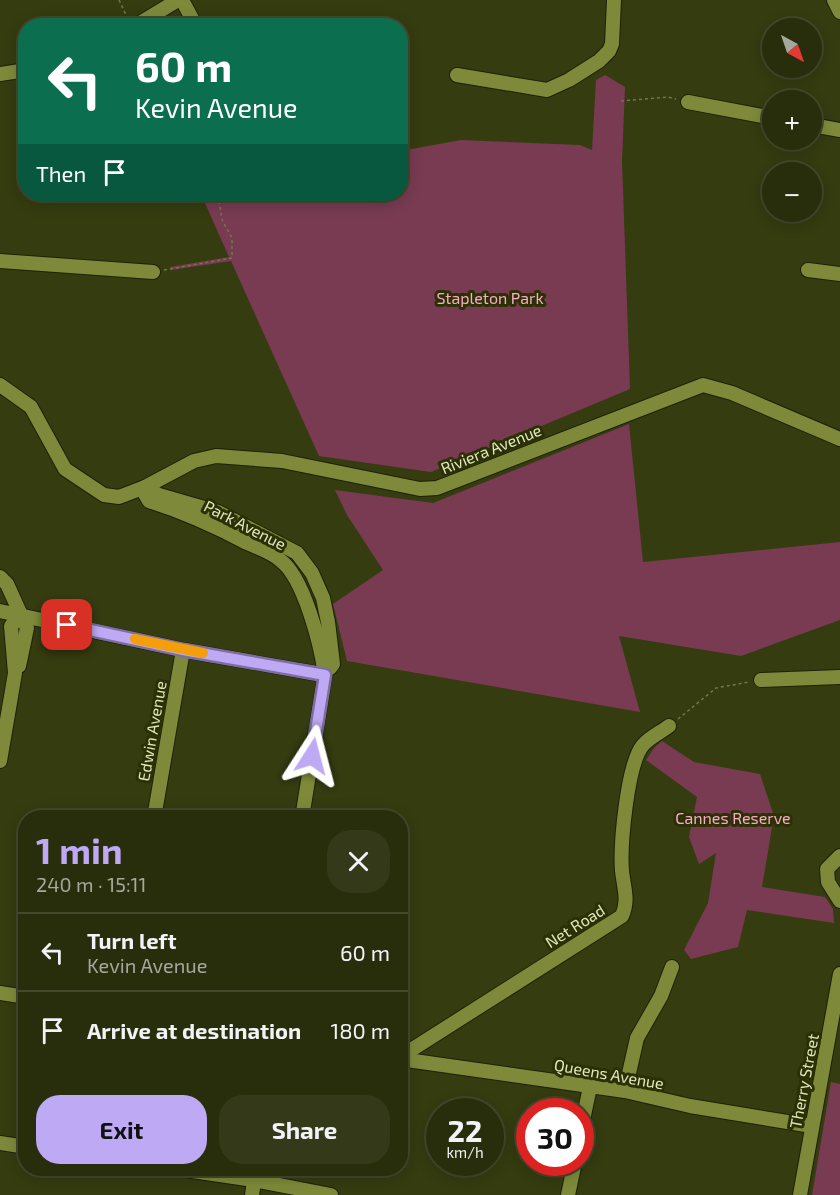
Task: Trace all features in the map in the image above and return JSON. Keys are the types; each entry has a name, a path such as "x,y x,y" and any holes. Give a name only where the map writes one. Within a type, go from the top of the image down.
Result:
{"street":[{"path":"138,18 180,0 191,18"},
{"path":"457,75 547,90 569,81 599,61 609,51 612,44 614,0"},
{"path":"834,0 840,12"},
{"path":"0,74 18,71"},
{"path":"688,102 762,116"},
{"path":"822,127 840,130"},
{"path":"0,261 153,272"},
{"path":"808,270 840,274"},
{"path":"0,385 31,407 65,469 104,495 119,497 145,487"},
{"name":"Riviera Avenue","path":"145,487 194,461 216,456 282,461 420,489 437,488 703,385 732,393 840,439"},
{"name":"Park Avenue","path":"145,487 159,495 218,512 297,553 312,573 323,598 333,664 325,675 303,810"},
{"path":"0,577 6,584 21,615"},
{"path":"0,611 183,650 325,675"},
{"path":"0,761 15,673 11,626 21,615"},
{"name":"Edwin Avenue","path":"155,810 183,650"},
{"path":"762,680 840,677"},
{"name":"Net Road","path":"408,1053 622,916 627,905 622,870 621,833 632,773 642,746 669,726"},
{"path":"840,856 827,868 828,882 840,901"},
{"path":"625,1091 637,1038 661,996 672,967"},
{"name":"Therry Street","path":"800,1195 840,974"},
{"path":"0,993 18,996"},
{"name":"Queens Avenue","path":"408,1059 625,1091 690,1106 812,1126"},
{"path":"588,1098 590,1087"},
{"path":"0,1143 18,1146"},
{"path":"252,1195 255,1176"},
{"path":"262,1176 331,1195"},
{"path":"568,1195 572,1176"}],"path":[{"path":"119,0 129,18"},
{"path":"621,101 668,97 688,102"},
{"path":"153,272 232,258 232,238 222,219 219,201"},
{"path":"669,726 716,688 762,680"}],"green space":[{"name":"Stapleton Park","path":"605,75 625,87 622,161 630,389 431,472 319,456 231,261 171,270 170,267 229,257 204,201 408,201 408,150 461,140 580,145 592,150 596,80"},
{"path":"629,424 643,562 840,542 840,620 741,656 619,636 640,712 347,661 333,604 383,570 347,515 335,490 433,503"},
{"name":"Cannes Reserve","path":"662,741 694,762 760,774 774,816 762,887 825,897 833,909 834,923 747,910 738,947 691,959 684,950 708,903 716,853 699,864 689,837 697,797 646,760"},
{"path":"831,1082 840,1084 840,1195 812,1195"}],"slow traffic":[{"path":"135,639 203,653"}],"route":[{"path":"67,625 183,650 325,675 312,756"}]}
